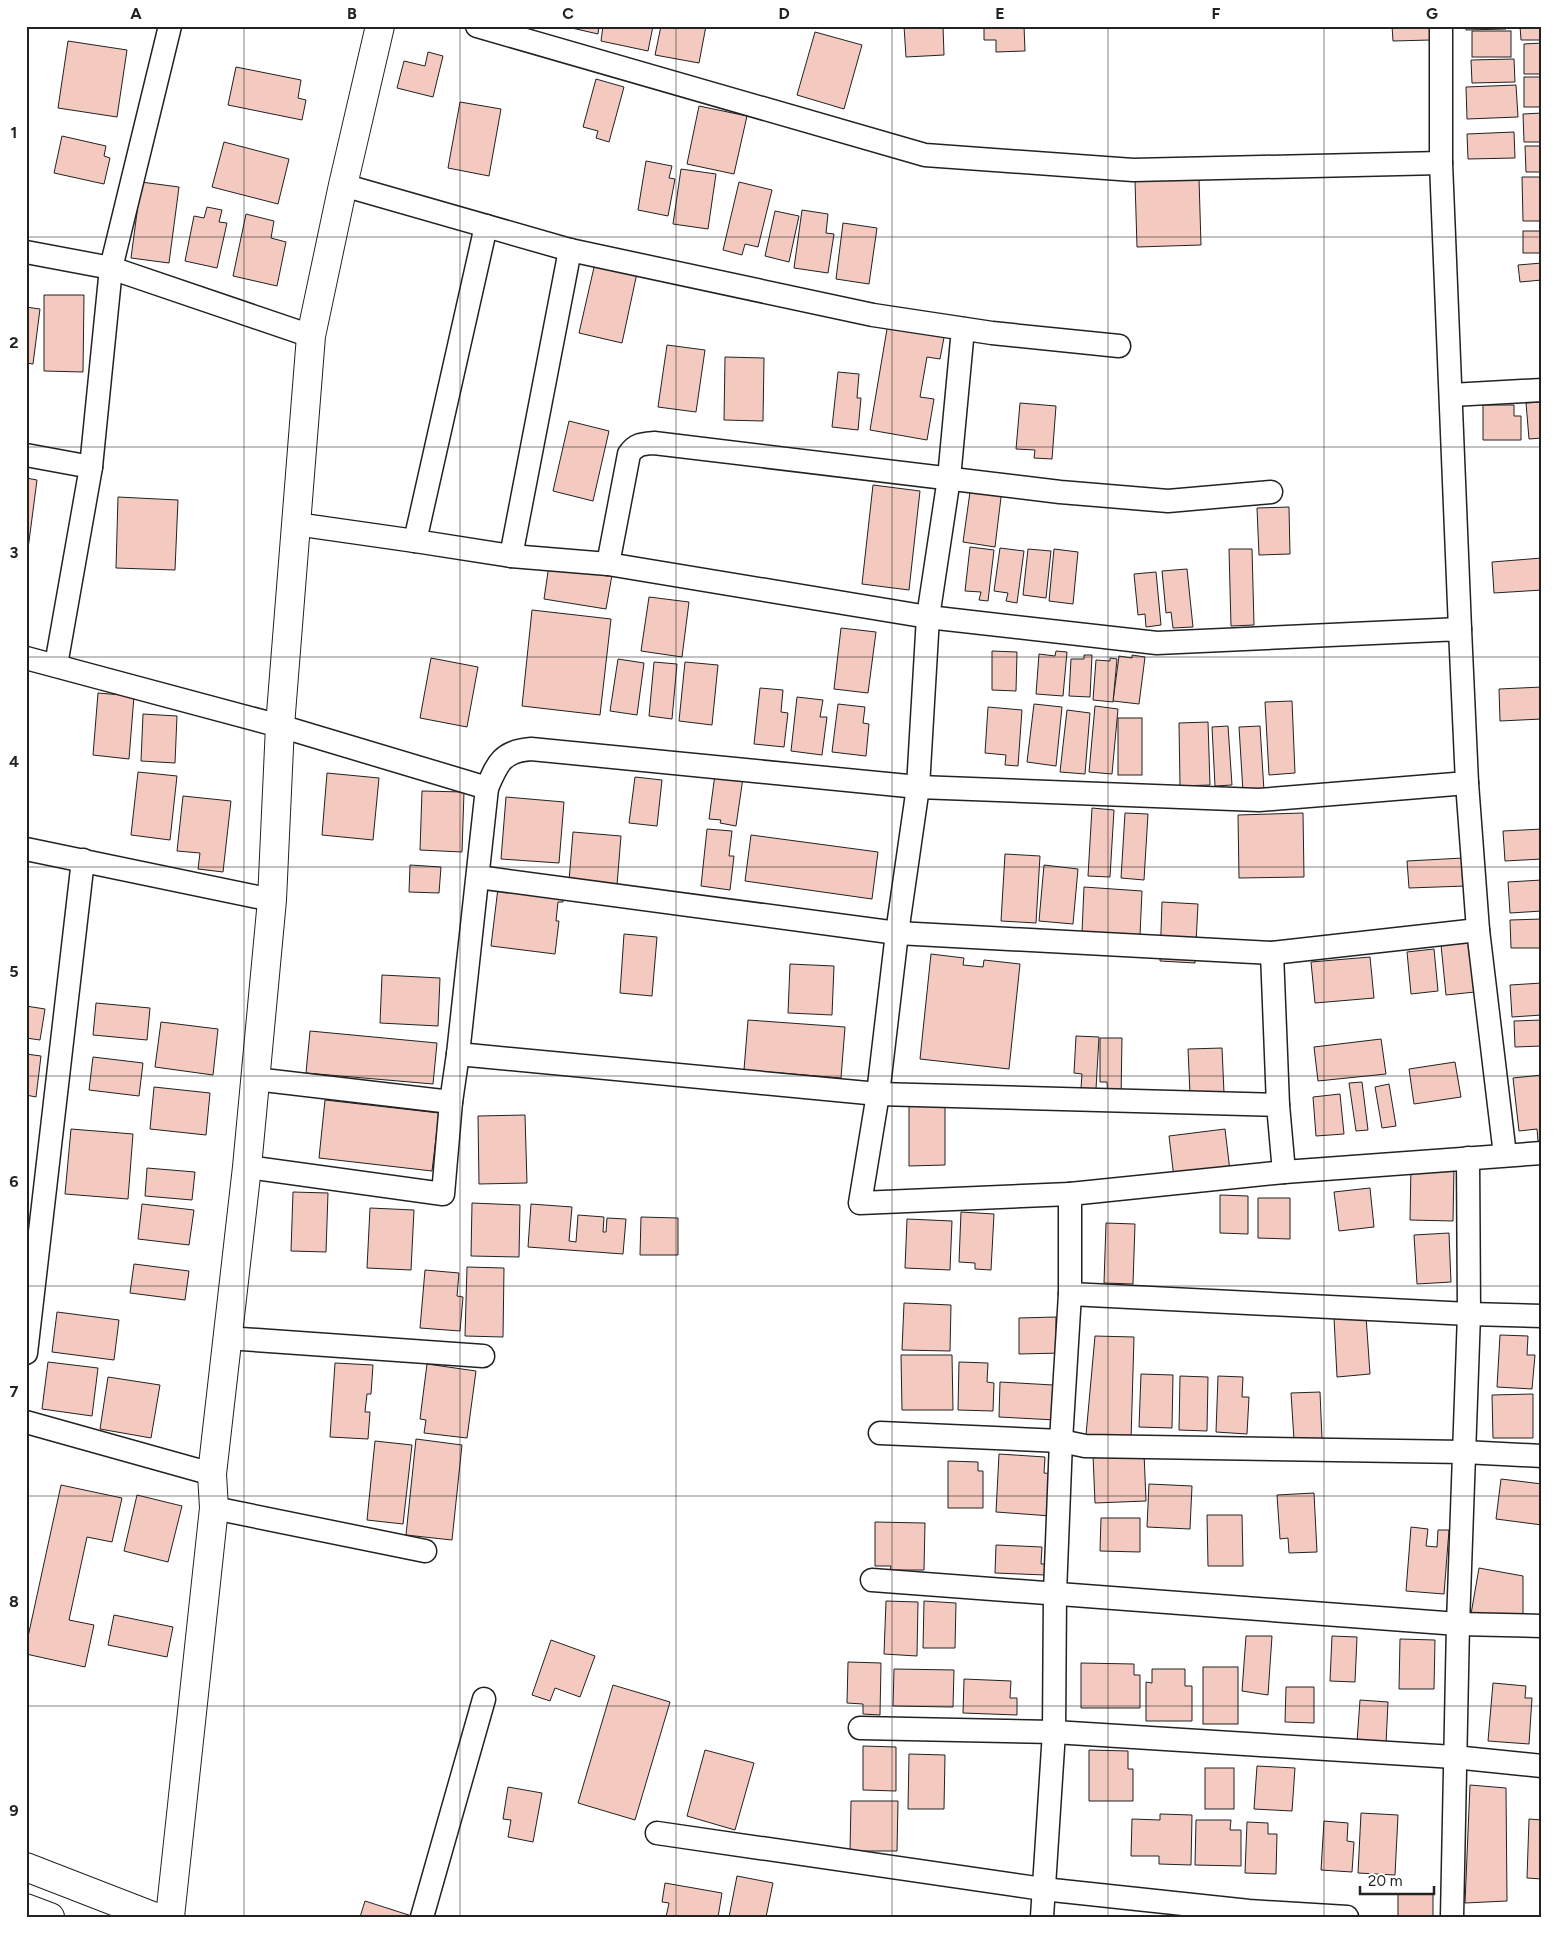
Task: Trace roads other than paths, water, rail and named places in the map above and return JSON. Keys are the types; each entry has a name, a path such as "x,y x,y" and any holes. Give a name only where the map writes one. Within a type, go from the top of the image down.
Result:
{"main road":[{"path":"170,1917 214,1508 212,1474 247,1167 272,900 280,726 311,336 343,185 380,26"},
{"path":"26,1868 155,1917"},
{"path":"26,1908 50,1917"}],"street":[{"path":"56,665 91,467 111,268 170,26"},
{"path":"477,26 925,155 1133,170 1441,164"},
{"path":"1441,26 1441,164 1467,783 1478,930 1505,1156"},
{"path":"343,185 570,250 873,315 963,329 1119,346"},
{"path":"415,540 486,226"},
{"path":"510,556 570,250"},
{"path":"26,252 111,268 311,336"},
{"path":"963,329 949,478 928,617 918,787 897,933 878,1094 860,1204 1070,1194 1284,1172 1542,1154"},
{"path":"1451,395 1542,390"},
{"path":"608,564 629,454 634,447 642,444 654,443 1060,492 1168,501 1271,492"},
{"path":"26,455 91,467"},
{"path":"296,524 415,540 510,556 608,564 928,617 1157,643 1460,629"},
{"path":"26,658 280,726 487,788"},
{"path":"247,1167 443,1194 451,1102 487,788 501,760 520,750 531,749 918,787 1259,800 1467,783"},
{"path":"26,849 272,900"},
{"path":"26,1353 82,860"},
{"path":"478,877 897,933 1272,953 1478,930"},
{"path":"1272,953 1278,1105 1284,1172"},
{"path":"458,1054 878,1094 1278,1105"},
{"path":"255,1079 451,1102"},
{"path":"1452,1917 1454,1757 1469,1314 1468,1158"},
{"path":"1042,1917 1054,1732 1055,1593 1061,1441 1070,1294 1070,1194"},
{"path":"1070,1294 1542,1316"},
{"path":"227,1338 483,1356"},
{"path":"26,1422 212,1474"},
{"path":"880,1433 1061,1441 1085,1446 1464,1452 1542,1456"},
{"path":"214,1508 424,1551"},
{"path":"872,1580 1458,1624 1542,1626"},
{"path":"422,1917 484,1699"},
{"path":"860,1728 1054,1732 1454,1757 1542,1766"},
{"path":"657,1833 1043,1889 1249,1914 1347,1917"}]}
